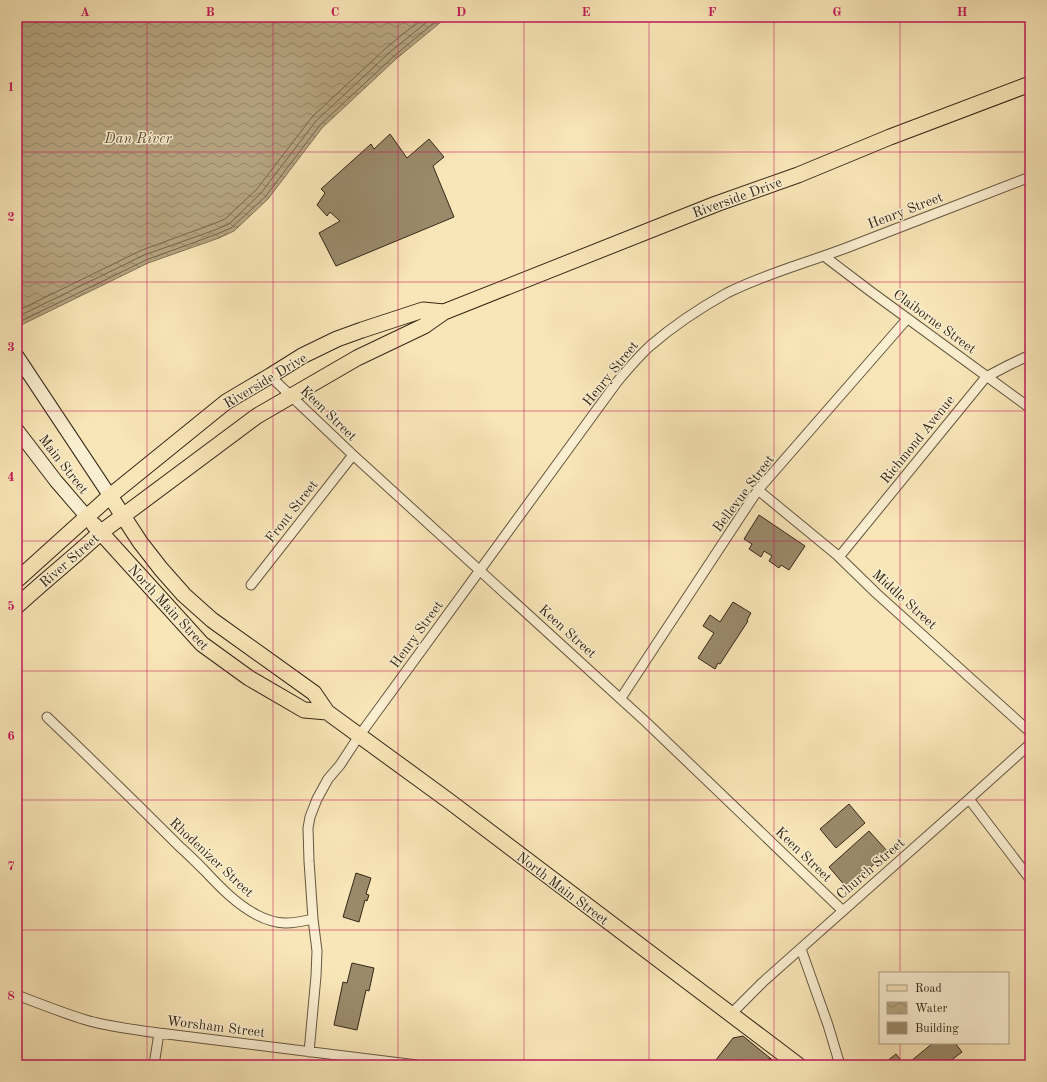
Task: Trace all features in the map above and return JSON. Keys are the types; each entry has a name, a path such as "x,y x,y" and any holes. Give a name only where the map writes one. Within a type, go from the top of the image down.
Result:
{"main road":[{"name":"Riverside Drive","path":"123,515 257,416 357,358 424,326 444,312 716,204 798,174 1030,84"},
{"name":"Riverside Drive","path":"110,496 226,402 302,356 337,339 423,310 444,312"},
{"name":"Main Street","path":"17,356 110,496"},
{"name":"Main Street","path":"17,430 56,481 87,517"},
{"name":"North Main Street","path":"110,496 140,542 161,569 184,595 212,620 314,693 327,712 798,1065"},
{"name":"River Street","path":"17,580 110,496"},
{"name":"River Street","path":"17,606 39,585 123,515"},
{"name":"North Main Street","path":"87,517 202,644 249,678 304,710 327,712"}],"street":[{"name":"Henry Street","path":"313,919 308,854 308,828 310,817 317,799 328,779 340,765 359,736 617,382 649,347 700,309 727,293 762,278 824,256 1030,177"},
{"name":"Claiborne Street","path":"824,256 907,319 1030,408"},
{"name":"Bellevue Street","path":"621,698 758,490 907,319"},
{"name":"Richmond Avenue","path":"839,557 986,377 1030,355"},
{"name":"Keen Street","path":"270,376 353,455 621,698 843,911"},
{"name":"Front Street","path":"252,585 353,455"},
{"name":"Middle Street","path":"758,490 839,557 876,593 1030,732"},
{"name":"Rhodenizer Street","path":"47,717 238,903 257,915 271,921 286,924 313,919"},
{"name":"Church Street","path":"731,1014 763,982 1030,744"},
{"path":"969,799 1030,879"},
{"path":"309,1052 317,951 313,919"},
{"path":"801,949 828,1025 840,1065"},
{"name":"Worsham Street","path":"17,995 46,1007 87,1020 117,1027 417,1065"},
{"path":"154,1065 159,1033"}],"water":[{"name":"Dan River","path":"17,17 447,17 396,59 322,128 268,199 234,231 219,238 148,263 17,327"}],"building":[{"path":"390,134 407,158 429,139 444,157 433,166 454,217 336,266 319,233 340,221 330,212 327,216 317,205 325,193 321,189 371,144 374,149"},
{"path":"759,515 805,546 789,570 781,565 779,568 769,561 772,556 764,551 761,557 749,549 752,544 744,539"},
{"path":"733,602 751,613 747,620 748,621 720,664 718,663 715,669 698,658 714,633 703,626 710,615 720,622"},
{"path":"849,804 865,823 836,848 820,829"},
{"path":"869,831 888,852 847,888 829,867"},
{"path":"356,873 371,878 366,894 369,895 367,901 365,900 359,922 343,917"},
{"path":"352,963 374,968 369,991 366,990 357,1030 334,1025 343,982 347,983"},
{"path":"743,1036 770,1058 764,1065 712,1065 733,1038"},
{"path":"932,1044 956,1044 962,1052 945,1065 906,1065"},
{"path":"896,1054 903,1063 901,1065 882,1065"},
{"path":"770,1058 779,1065 764,1065"}]}
